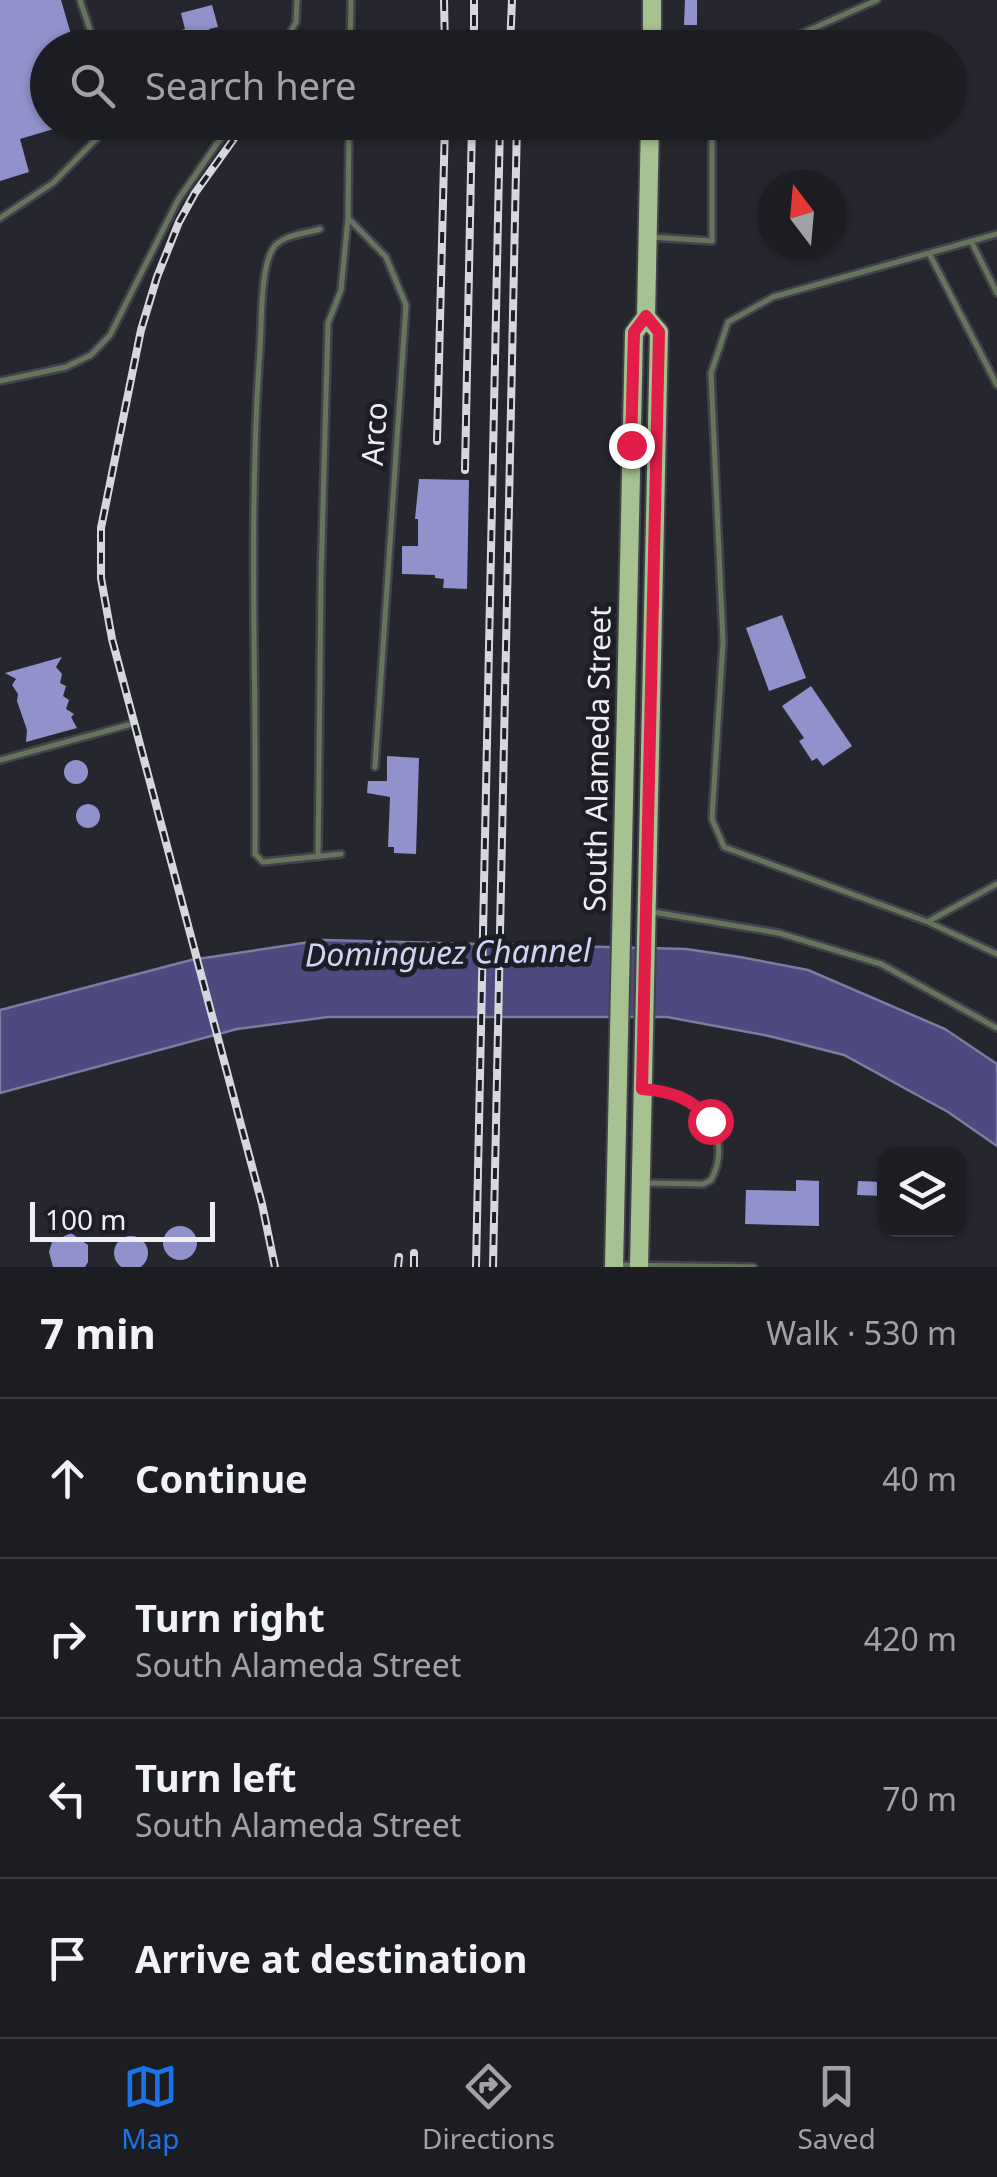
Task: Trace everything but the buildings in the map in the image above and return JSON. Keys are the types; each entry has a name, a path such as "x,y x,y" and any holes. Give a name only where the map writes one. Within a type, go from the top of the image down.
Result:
{"main road":[{"path":"652,0 652,30"},
{"name":"South Alameda Street","path":"614,1266 634,332 646,316 650,140"},
{"name":"South Alameda Street","path":"639,1266 659,332 646,316"}],"lane":[{"path":"80,0 90,30"},
{"path":"292,30 297,0"},
{"path":"350,0 350,30"},
{"path":"810,30 877,0"},
{"path":"0,218 53,182 95,140"},
{"path":"0,381 66,366 91,355 110,335 178,200 220,140"},
{"path":"318,857 328,323 340,290 348,218 349,140"},
{"path":"648,237 712,242 712,140"},
{"name":"Arco","path":"348,218 386,257 406,305 375,767"},
{"path":"320,229 278,243 269,258 256,410 255,854 263,862 341,854"},
{"path":"997,234 773,297 728,322 710,372 724,642 712,819 724,847 928,922 997,954"},
{"path":"971,241 997,293"},
{"path":"929,253 997,385"},
{"path":"0,760 128,725"},
{"path":"928,922 997,884"},
{"path":"646,916 779,933 881,964 997,1028"},
{"path":"640,1183 703,1184 711,1180 717,1166 714,1131 703,1112 669,1092 642,1089"},
{"path":"614,1266 754,1267"}],"water":[{"name":"Dominguez Channel","path":"323,940 686,949 808,970 945,1029 997,1064 997,1146 948,1112 844,1055 667,1017 328,1017 237,1029 0,1093 0,1010 191,960"}],"railway":[{"path":"444,0 445,30"},
{"path":"474,0 474,30"},
{"path":"511,30 512,0"},
{"path":"233,140 179,222 141,330 101,528 101,578 112,639 262,1204 275,1267"},
{"path":"437,441 445,140"},
{"path":"465,470 472,140"},
{"path":"476,1267 500,140"},
{"path":"493,1267 517,140"},
{"path":"414,1253 414,1267"},
{"path":"398,1267 399,1257"}],"route":[{"path":"631,445 634,332 646,316 659,332 642,1089 678,1096 695,1105 710,1121"}]}
